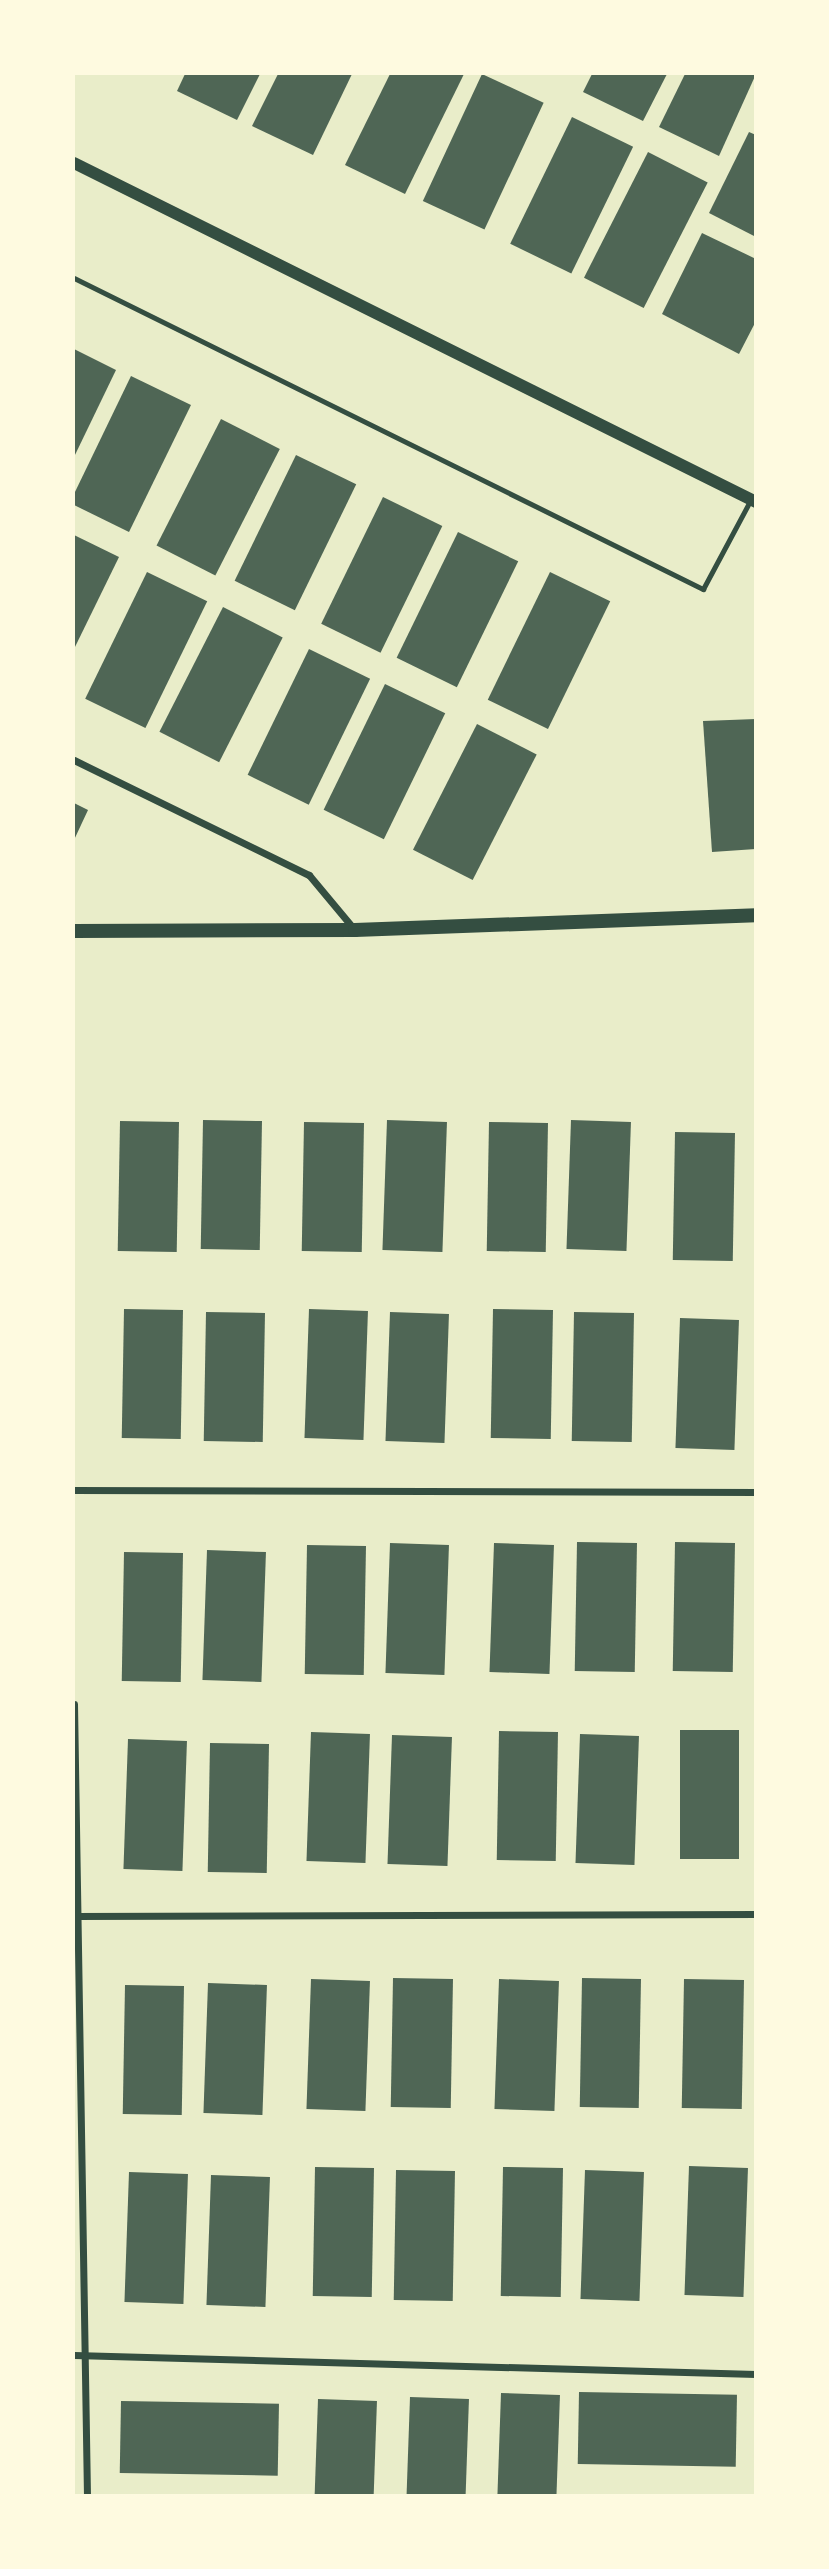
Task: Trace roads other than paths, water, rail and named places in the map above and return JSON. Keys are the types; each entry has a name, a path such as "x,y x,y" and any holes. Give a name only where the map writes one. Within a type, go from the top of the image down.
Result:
{"main road":[{"path":"74,931 355,930 755,915"}],"street":[{"path":"74,163 754,496"},
{"path":"74,760 309,875 355,930"},
{"path":"74,1490 755,1492"},
{"path":"74,1704 76,1916 87,2355 87,2496"},
{"path":"76,1916 755,1914"},
{"path":"74,2355 755,2374"}],"lane":[{"path":"74,278 704,589 754,496"}]}
